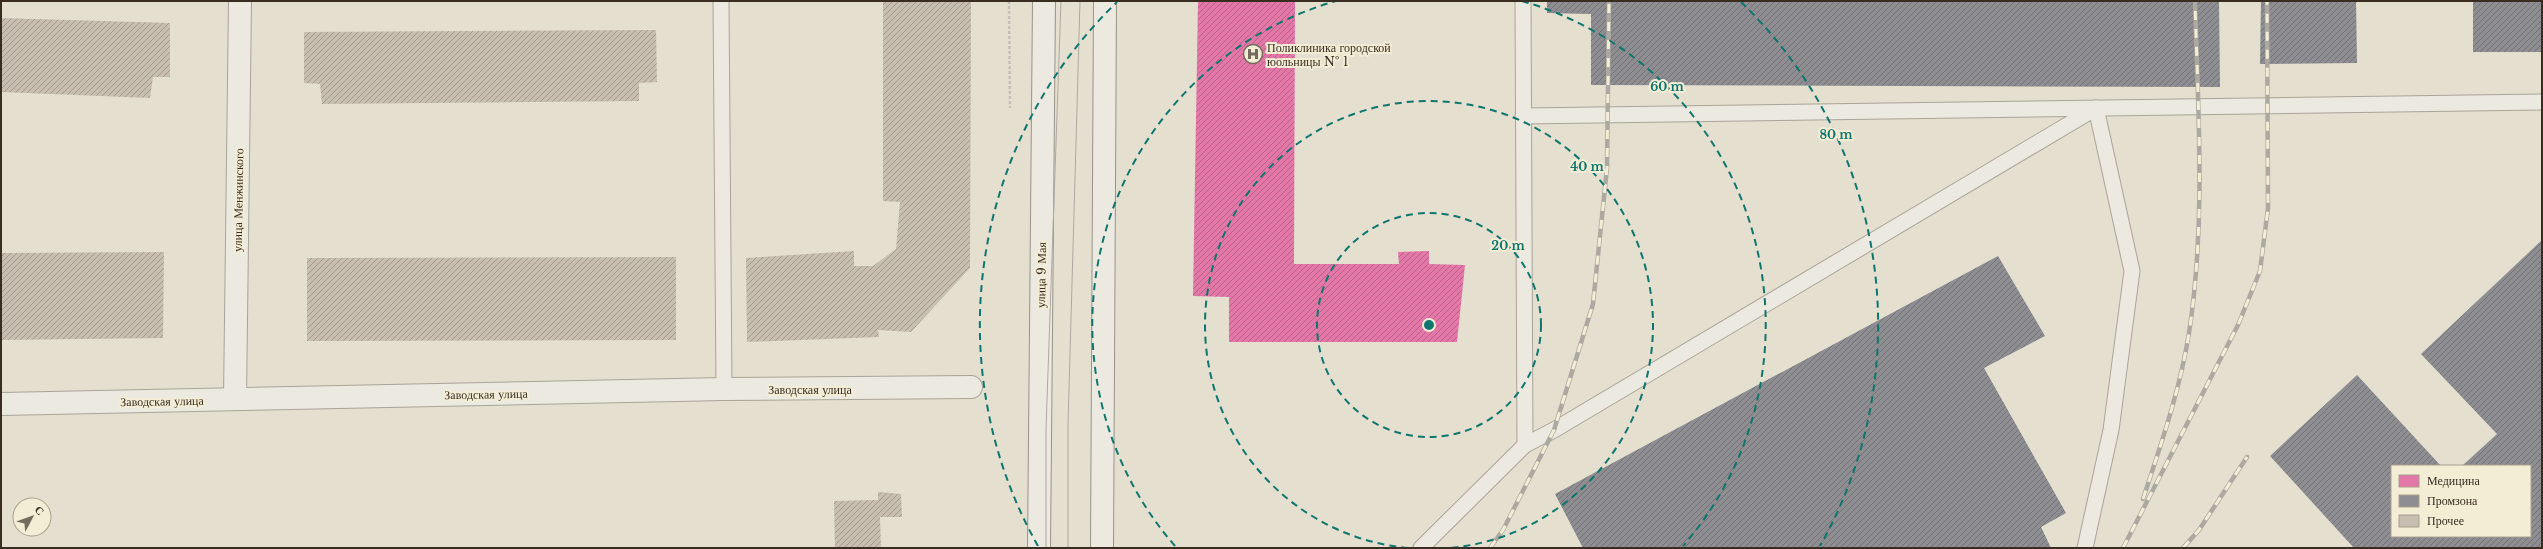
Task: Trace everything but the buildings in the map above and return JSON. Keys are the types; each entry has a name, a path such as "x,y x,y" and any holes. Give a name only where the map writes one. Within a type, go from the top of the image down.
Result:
{"street":[{"name":"улица Менжинского","path":"235,399 240,1"},
{"name":"улица 9 Мая","path":"1039,548 1039,415 1044,1"},
{"path":"1102,548 1105,1"},
{"name":"Заводская улица","path":"1,404 724,389 971,387"}],"lane":[{"path":"720,1 724,389"},
{"path":"1523,1 1525,445"},
{"path":"1524,116 2542,102"},
{"path":"1421,548 1525,445 1554,430 2096,108"},
{"path":"2086,548 2111,430 2132,271 2096,108"}],"tram line":[{"path":"1046,548 1046,429 1061,1"},
{"path":"1068,548 1068,425 1080,1"}],"railway":[{"path":"1490,548 1503,530 1554,430 1593,304 1607,168 1609,1"},
{"path":"2143,499 2157,458 2181,375 2189,333 2194,292 2198,250 2200,167 2195,1"},
{"path":"2123,548 2238,325 2260,271 2268,208 2267,1"},
{"path":"2183,548 2199,530 2247,457"}],"place":[{"name":"Поликлиника городской юольницы № 1","path":"1253,54"}]}
